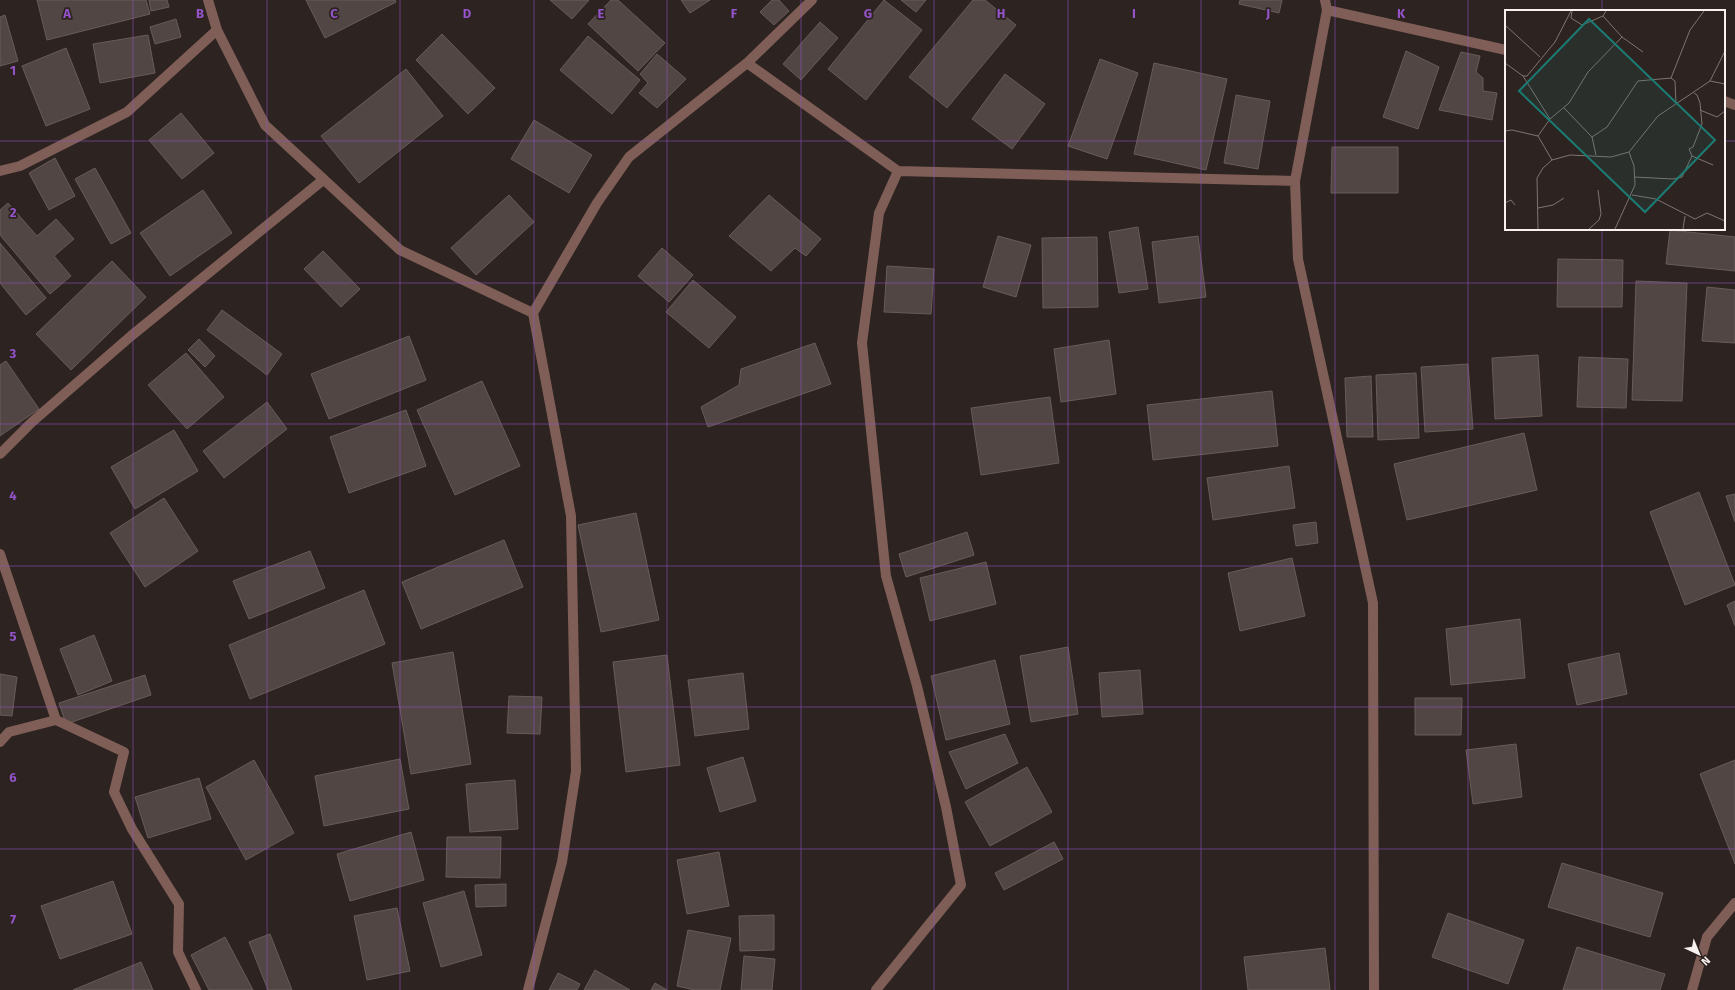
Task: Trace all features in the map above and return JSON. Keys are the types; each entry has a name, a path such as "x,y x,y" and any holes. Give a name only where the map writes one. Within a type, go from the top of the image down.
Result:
{"street":[{"path":"208,0 217,30 265,125 400,250 533,313"},
{"path":"528,990 562,862 576,771 571,516 533,313 597,203 629,158 747,63 812,0"},
{"path":"1374,990 1373,603 1298,259 1295,181 1326,5 1505,50"},
{"path":"0,171 20,166 127,112 217,30"},
{"path":"747,63 898,170 1295,181"},
{"path":"1725,101 1735,105"},
{"path":"876,990 961,885 946,807 917,686 886,576 862,343 879,213 898,170"},
{"path":"0,454 32,422 126,341 323,180"},
{"path":"0,554 56,720"},
{"path":"0,742 9,732 56,720 124,752 114,792 132,829 179,904 178,952 196,990"},
{"path":"1692,990 1707,937 1735,903"}],"building":[{"path":"37,0 146,0 150,14 47,40"},
{"path":"149,0 167,0 169,7 151,11"},
{"path":"306,0 395,0 396,2 325,38"},
{"path":"550,0 589,0 572,19"},
{"path":"611,0 618,0 665,43 638,71 588,24"},
{"path":"681,0 710,0 690,13"},
{"path":"772,0 779,0 789,11 774,25 760,12"},
{"path":"884,0 922,30 866,100 828,69"},
{"path":"901,0 926,0 916,12"},
{"path":"973,0 985,0 1016,25 947,108 909,77"},
{"path":"1240,0 1282,0 1279,13 1239,4"},
{"path":"5,15 18,61 0,66 0,17"},
{"path":"176,19 181,37 155,44 150,27"},
{"path":"820,22 838,38 801,80 783,64"},
{"path":"442,34 495,88 468,114 416,60"},
{"path":"148,35 155,73 100,83 93,44"},
{"path":"588,36 640,80 612,114 560,70"},
{"path":"66,48 90,109 46,126 22,66"},
{"path":"1406,51 1439,67 1418,129 1383,117"},
{"path":"1461,52 1480,56 1476,72 1483,78 1483,91 1497,93 1492,120 1439,110"},
{"path":"657,54 686,79 657,108 639,93 648,83 640,74"},
{"path":"1100,59 1138,73 1107,159 1068,146"},
{"path":"1154,63 1227,79 1206,170 1134,154"},
{"path":"406,69 443,116 359,183 321,136"},
{"path":"1005,74 1045,104 1012,149 972,119"},
{"path":"1236,95 1270,101 1258,169 1224,163"},
{"path":"181,113 214,153 182,179 149,140"},
{"path":"534,120 592,155 569,193 511,159"},
{"path":"1332,147 1398,147 1398,193 1331,193"},
{"path":"55,158 75,196 49,210 29,173"},
{"path":"95,168 131,233 111,244 75,179"},
{"path":"203,190 232,233 170,276 140,233"},
{"path":"509,195 534,222 476,275 451,248"},
{"path":"769,195 821,239 806,256 795,248 771,271 729,236"},
{"path":"8,203 37,236 56,219 74,239 54,256 71,276 50,294 0,235 0,210"},
{"path":"1138,227 1148,289 1119,293 1109,232"},
{"path":"1670,230 1735,237 1735,271 1666,264"},
{"path":"998,236 1031,245 1016,297 983,287"},
{"path":"1198,236 1206,297 1159,303 1152,242"},
{"path":"1097,237 1098,307 1043,308 1042,238"},
{"path":"0,243 46,298 26,315 0,283"},
{"path":"662,248 693,275 669,302 638,276"},
{"path":"323,251 360,289 341,307 304,269"},
{"path":"1558,259 1623,260 1622,307 1557,307"},
{"path":"112,261 146,297 71,370 36,334"},
{"path":"887,266 934,269 931,314 884,312"},
{"path":"693,280 736,317 709,348 666,312"},
{"path":"1636,281 1687,283 1682,401 1632,400"},
{"path":"1707,287 1735,290 1735,343 1702,341"},
{"path":"222,310 282,354 267,375 207,330"},
{"path":"409,336 426,380 329,419 311,374"},
{"path":"199,339 215,356 205,367 188,350"},
{"path":"1109,340 1116,394 1061,402 1054,349"},
{"path":"815,343 831,384 708,427 701,407 739,385 741,369"},
{"path":"186,353 224,397 187,429 148,385"},
{"path":"1538,355 1542,416 1495,419 1492,358"},
{"path":"1579,357 1628,359 1626,408 1577,407"},
{"path":"6,361 39,409 0,436 0,365"},
{"path":"1468,364 1473,429 1425,432 1421,367"},
{"path":"1416,373 1419,438 1378,440 1376,375"},
{"path":"1371,376 1373,437 1347,437 1345,378"},
{"path":"482,381 520,466 455,495 417,410"},
{"path":"1272,391 1278,446 1153,460 1147,405"},
{"path":"1050,397 1059,463 981,475 971,408"},
{"path":"267,402 287,429 224,478 203,451"},
{"path":"406,410 426,466 349,493 330,437"},
{"path":"174,430 198,471 135,509 111,467"},
{"path":"1524,433 1537,490 1407,520 1394,464"},
{"path":"1289,466 1295,508 1213,520 1207,478"},
{"path":"1699,492 1735,585 1685,605 1650,512"},
{"path":"1735,494 1735,522 1726,496"},
{"path":"164,498 198,551 145,587 110,533"},
{"path":"636,513 659,620 601,632 578,525"},
{"path":"1316,522 1318,543 1296,546 1293,525"},
{"path":"967,532 974,555 906,577 899,554"},
{"path":"504,540 523,587 421,629 402,582"},
{"path":"310,551 325,588 249,619 233,581"},
{"path":"1292,558 1305,616 1240,631 1228,573"},
{"path":"986,562 996,604 930,621 920,578"},
{"path":"364,590 385,644 250,699 229,645"},
{"path":"1735,601 1735,626 1727,605"},
{"path":"1520,619 1525,678 1451,685 1446,629"},
{"path":"94,635 112,681 78,695 60,649"},
{"path":"1068,647 1078,714 1031,722 1020,656"},
{"path":"453,652 471,764 411,774 392,663"},
{"path":"1619,653 1627,694 1577,705 1568,664"},
{"path":"667,655 680,765 626,772 613,662"},
{"path":"995,660 1010,724 946,740 931,676"},
{"path":"1140,670 1143,714 1102,717 1099,673"},
{"path":"743,673 749,729 695,736 688,680"},
{"path":"0,674 17,677 12,716 0,715"},
{"path":"145,675 151,695 66,724 59,703"},
{"path":"509,696 542,697 540,734 507,733"},
{"path":"1415,698 1462,698 1461,735 1415,735"},
{"path":"1005,734 1018,763 966,789 949,752"},
{"path":"1516,744 1522,797 1473,804 1466,750"},
{"path":"743,757 756,801 720,812 707,768"},
{"path":"400,759 409,809 324,826 315,776"},
{"path":"254,760 294,833 246,860 206,787"},
{"path":"1735,760 1735,864 1700,774"},
{"path":"1027,767 1052,812 990,846 965,802"},
{"path":"199,778 211,819 148,838 135,797"},
{"path":"515,780 518,829 470,832 466,784"},
{"path":"411,832 424,880 350,901 337,854"},
{"path":"447,837 501,837 500,878 446,877"},
{"path":"1054,842 1063,859 1004,890 995,873"},
{"path":"719,852 729,906 687,914 677,860"},
{"path":"1562,863 1663,893 1650,937 1548,907"},
{"path":"113,881 132,934 60,959 41,906"},
{"path":"506,884 506,906 476,907 475,885"},
{"path":"464,891 482,955 441,967 423,903"},
{"path":"397,908 410,971 367,980 354,916"},
{"path":"1448,913 1524,940 1508,984 1432,957"},
{"path":"774,915 774,950 740,951 739,916"},
{"path":"688,930 731,938 720,990 695,990 677,986"},
{"path":"270,934 292,990 268,990 249,942"},
{"path":"225,937 253,990 209,990 191,955"},
{"path":"1577,947 1665,974 1660,990 1563,990"},
{"path":"1325,948 1330,990 1248,990 1244,957"},
{"path":"744,956 775,959 772,990 741,990"},
{"path":"141,962 153,990 73,990"},
{"path":"595,970 630,990 584,990"},
{"path":"558,973 580,984 577,990 549,990"},
{"path":"655,983 667,990 651,990"}]}
